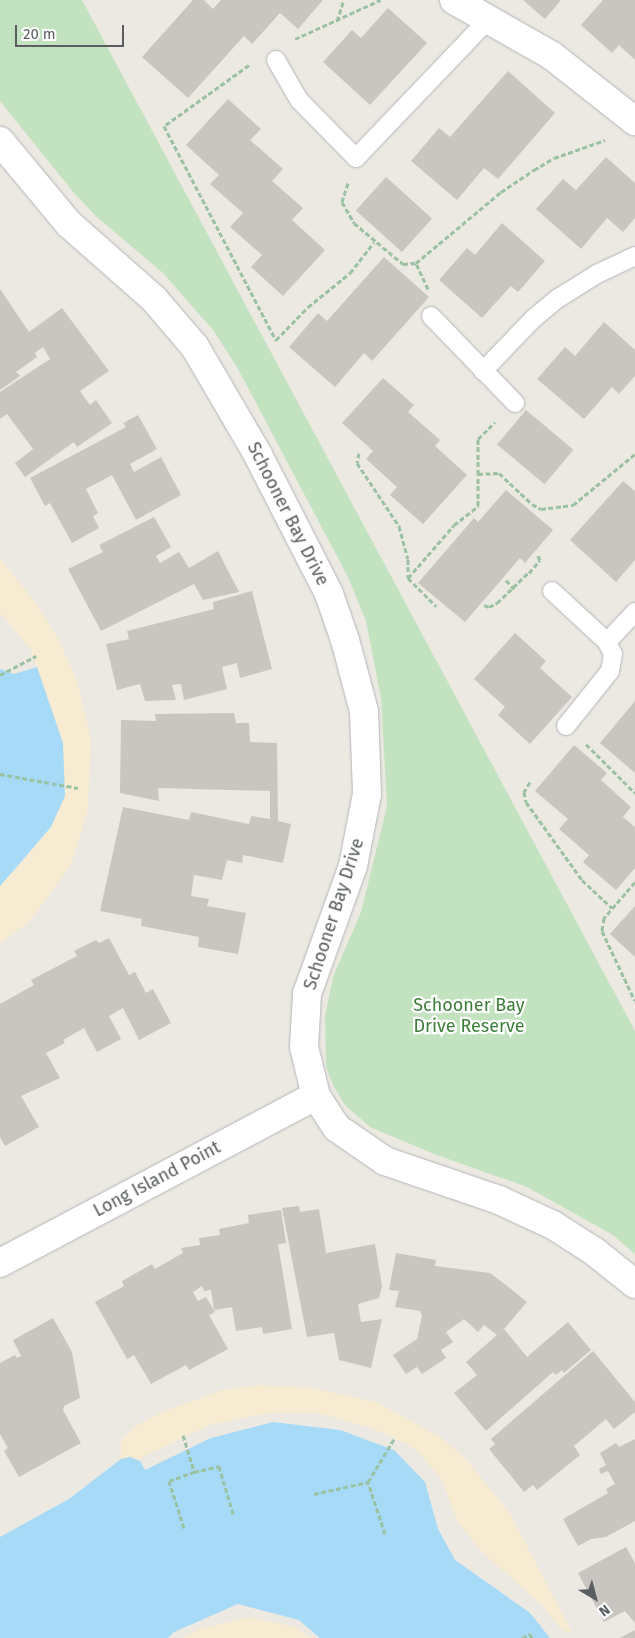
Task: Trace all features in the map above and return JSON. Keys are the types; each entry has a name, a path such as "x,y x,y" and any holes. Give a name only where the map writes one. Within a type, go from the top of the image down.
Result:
{"street":[{"path":"454,0 490,18 551,55 625,129"},
{"name":"Schooner Bay Drive","path":"0,141 69,224 154,299 195,347 267,472 329,594 345,640 364,711 366,794 353,866 307,994 304,1047 316,1096 337,1128 377,1156 499,1200 553,1225 595,1252 635,1284"},
{"name":"Long Island Point","path":"0,1263 316,1096"}],"lane":[{"path":"276,60 299,100 356,158 490,18"},
{"path":"483,371 533,319 557,299 596,274 635,256"},
{"path":"431,316 515,403"},
{"path":"552,591 607,642 613,654 610,671 566,726"},
{"path":"607,642 635,612"}],"path":[{"path":"337,21 344,0"},
{"path":"290,41 380,0"},
{"path":"253,62 164,126 276,340 308,306 350,273 374,242"},
{"path":"356,158 342,202 354,223 374,242 403,264 416,263 501,192 534,170 625,129"},
{"path":"416,263 448,335"},
{"path":"408,578 454,525 478,506 478,439 515,403"},
{"path":"359,453 357,463 399,526 408,559 408,578 436,606"},
{"path":"478,474 499,473 532,504 541,509 573,505 635,454"},
{"path":"484,605 489,607 514,589 529,572"},
{"path":"506,580 514,589"},
{"path":"0,675 36,656"},
{"path":"566,726 602,757 635,793"},
{"path":"0,774 78,788"},
{"path":"530,782 524,792 526,802 582,880 612,908"},
{"path":"635,882 604,918 602,931 635,1001"},
{"path":"183,1435 194,1472"},
{"path":"314,1494 368,1482 394,1439"},
{"path":"184,1528 169,1481 194,1472 220,1466 233,1514"},
{"path":"368,1482 385,1534"},
{"path":"522,1638 530,1634 532,1638"}],"green space":[{"name":"Schooner Bay Drive Reserve","path":"0,0 82,0 635,1031 635,1254 613,1235 527,1187 434,1154 370,1127 345,1105 334,1087 326,1067 325,1016 333,977 361,912 387,806 381,698 366,621 348,577 237,367 213,330 163,273 98,218 74,193 0,101"}],"sand":[{"path":"0,559 37,604 60,642 78,684 91,740 88,809 71,865 30,921 0,944 0,886 30,854 44,687 30,648 0,613"},
{"path":"257,1385 312,1388 376,1402 440,1437 465,1458 509,1512 573,1634 562,1630 542,1605 482,1552 457,1521 442,1480 419,1453 406,1443 371,1428 318,1413 268,1413 210,1425 136,1460 121,1459 121,1440 136,1426 158,1414 222,1390"},
{"path":"250,1617 295,1627 311,1638 182,1638 199,1629"}],"water":[{"path":"37,667 63,743 65,796 51,827 0,886 0,669 14,674"},
{"path":"273,1422 340,1430 394,1450 425,1482 438,1529 455,1560 530,1613 550,1638 320,1638 299,1620 238,1604 174,1632 168,1638 0,1638 0,1537 69,1499 121,1459 130,1457 140,1461 145,1470 211,1438"}],"building":[{"path":"193,0 204,0 213,9 221,0 323,0 298,29 280,13 252,44 244,36 188,98 142,57"},
{"path":"523,0 561,0 545,19"},
{"path":"603,0 635,0 635,60 619,45 612,53 581,25"},
{"path":"388,8 427,43 370,105 323,62 352,30 361,38"},
{"path":"508,71 555,113 498,179 484,168 457,200 411,161 439,128 450,137"},
{"path":"228,99 261,129 250,140 283,169 272,181 303,208 292,220 325,250 283,296 251,267 262,255 230,227 243,213 210,184 219,175 186,145"},
{"path":"606,157 635,183 635,218 623,232 607,218 581,249 536,209 563,179 576,190"},
{"path":"386,177 432,218 402,252 356,210"},
{"path":"502,223 545,261 518,292 511,286 482,318 439,280 467,248 475,255"},
{"path":"384,257 429,297 372,361 364,353 335,387 289,347 318,313 327,321"},
{"path":"0,289 29,332 62,308 109,371 80,391 90,405 96,400 112,423 77,447 74,442 25,477 15,463 33,449 7,414 0,419 0,392 50,359 43,347 35,353 37,357 16,372 20,376 0,390"},
{"path":"604,322 635,350 635,376 619,394 612,387 584,419 537,379 565,347 575,356"},
{"path":"383,378 414,405 408,412 440,440 435,446 467,475 423,524 390,495 397,487 366,459 373,451 342,423"},
{"path":"526,410 573,450 545,484 497,444"},
{"path":"138,415 157,449 130,464 134,472 161,457 181,495 136,520 112,475 86,489 98,513 93,516 99,528 72,543 50,503 45,506 30,478 126,427 123,423"},
{"path":"623,481 635,491 635,560 616,582 570,540"},
{"path":"506,490 553,530 525,563 520,558 465,622 418,583 474,518 478,522"},
{"path":"154,517 171,547 156,556 160,563 179,552 189,568 218,551 239,592 203,600 194,584 101,631 68,569 103,552 99,545"},
{"path":"252,591 272,669 240,678 237,663 222,667 227,689 184,700 181,684 172,685 176,700 145,701 140,684 117,690 106,644 129,639 127,631 214,609 213,602"},
{"path":"515,633 546,661 540,668 572,697 530,744 498,715 505,707 474,679"},
{"path":"635,701 635,773 600,743"},
{"path":"234,713 236,723 249,723 250,742 277,743 278,821 291,824 283,863 243,855 242,863 227,860 222,880 194,875 191,896 209,899 207,906 246,913 238,954 198,947 199,937 141,926 142,919 100,911 123,807 189,820 191,812 249,824 251,816 270,819 270,791 158,788 159,801 120,793 121,720 156,721 155,714"},
{"path":"574,745 607,773 601,780 631,807 623,817 635,827 635,868 616,890 583,862 589,855 559,829 568,819 535,791"},
{"path":"635,906 635,957 610,934"},
{"path":"109,938 129,975 135,972 146,993 153,989 171,1023 139,1040 123,1008 109,1016 121,1039 97,1052 84,1028 63,1040 65,1043 46,1053 60,1078 21,1096 39,1127 5,1146 0,1137 0,1004 34,985 31,980 77,956 74,951 96,940 99,943"},
{"path":"299,1206 300,1212 319,1209 326,1253 375,1244 382,1286 379,1298 358,1304 361,1322 382,1319 371,1368 339,1360 334,1333 307,1337 282,1208"},
{"path":"281,1210 286,1243 278,1244 292,1329 263,1334 262,1327 236,1331 232,1307 214,1310 211,1290 204,1291 202,1286 193,1292 198,1301 206,1297 215,1312 209,1315 228,1349 189,1370 186,1365 151,1384 134,1355 127,1359 95,1302 124,1286 122,1281 152,1264 155,1269 183,1253 181,1248 200,1245 199,1238 220,1235 219,1229 249,1223 248,1215"},
{"path":"396,1253 436,1260 435,1266 490,1273 511,1289 527,1302 504,1329 527,1357 568,1322 591,1350 564,1373 562,1370 556,1375 553,1372 486,1431 454,1393 477,1375 466,1362 497,1335 484,1325 478,1332 464,1319 446,1332 453,1342 441,1350 446,1358 422,1374 417,1367 406,1374 393,1355 417,1339 422,1316 420,1311 395,1307 399,1291 389,1290"},
{"path":"53,1318 72,1352 80,1398 64,1406 63,1410 81,1443 19,1477 4,1451 8,1448 0,1434 0,1363 15,1355 17,1358 21,1356 13,1340"},
{"path":"593,1351 635,1402 635,1412 614,1429 606,1419 574,1446 580,1455 537,1490 533,1485 524,1492 489,1449 495,1444 491,1439"},
{"path":"635,1439 635,1521 606,1537 591,1539 578,1546 563,1519 608,1493 606,1489 615,1484 608,1471 601,1474 599,1469 606,1465 600,1453 616,1443 619,1447"},
{"path":"626,1547 635,1563 635,1623 625,1611 604,1622 578,1573"},
{"path":"635,1630 635,1638 620,1638"}]}
